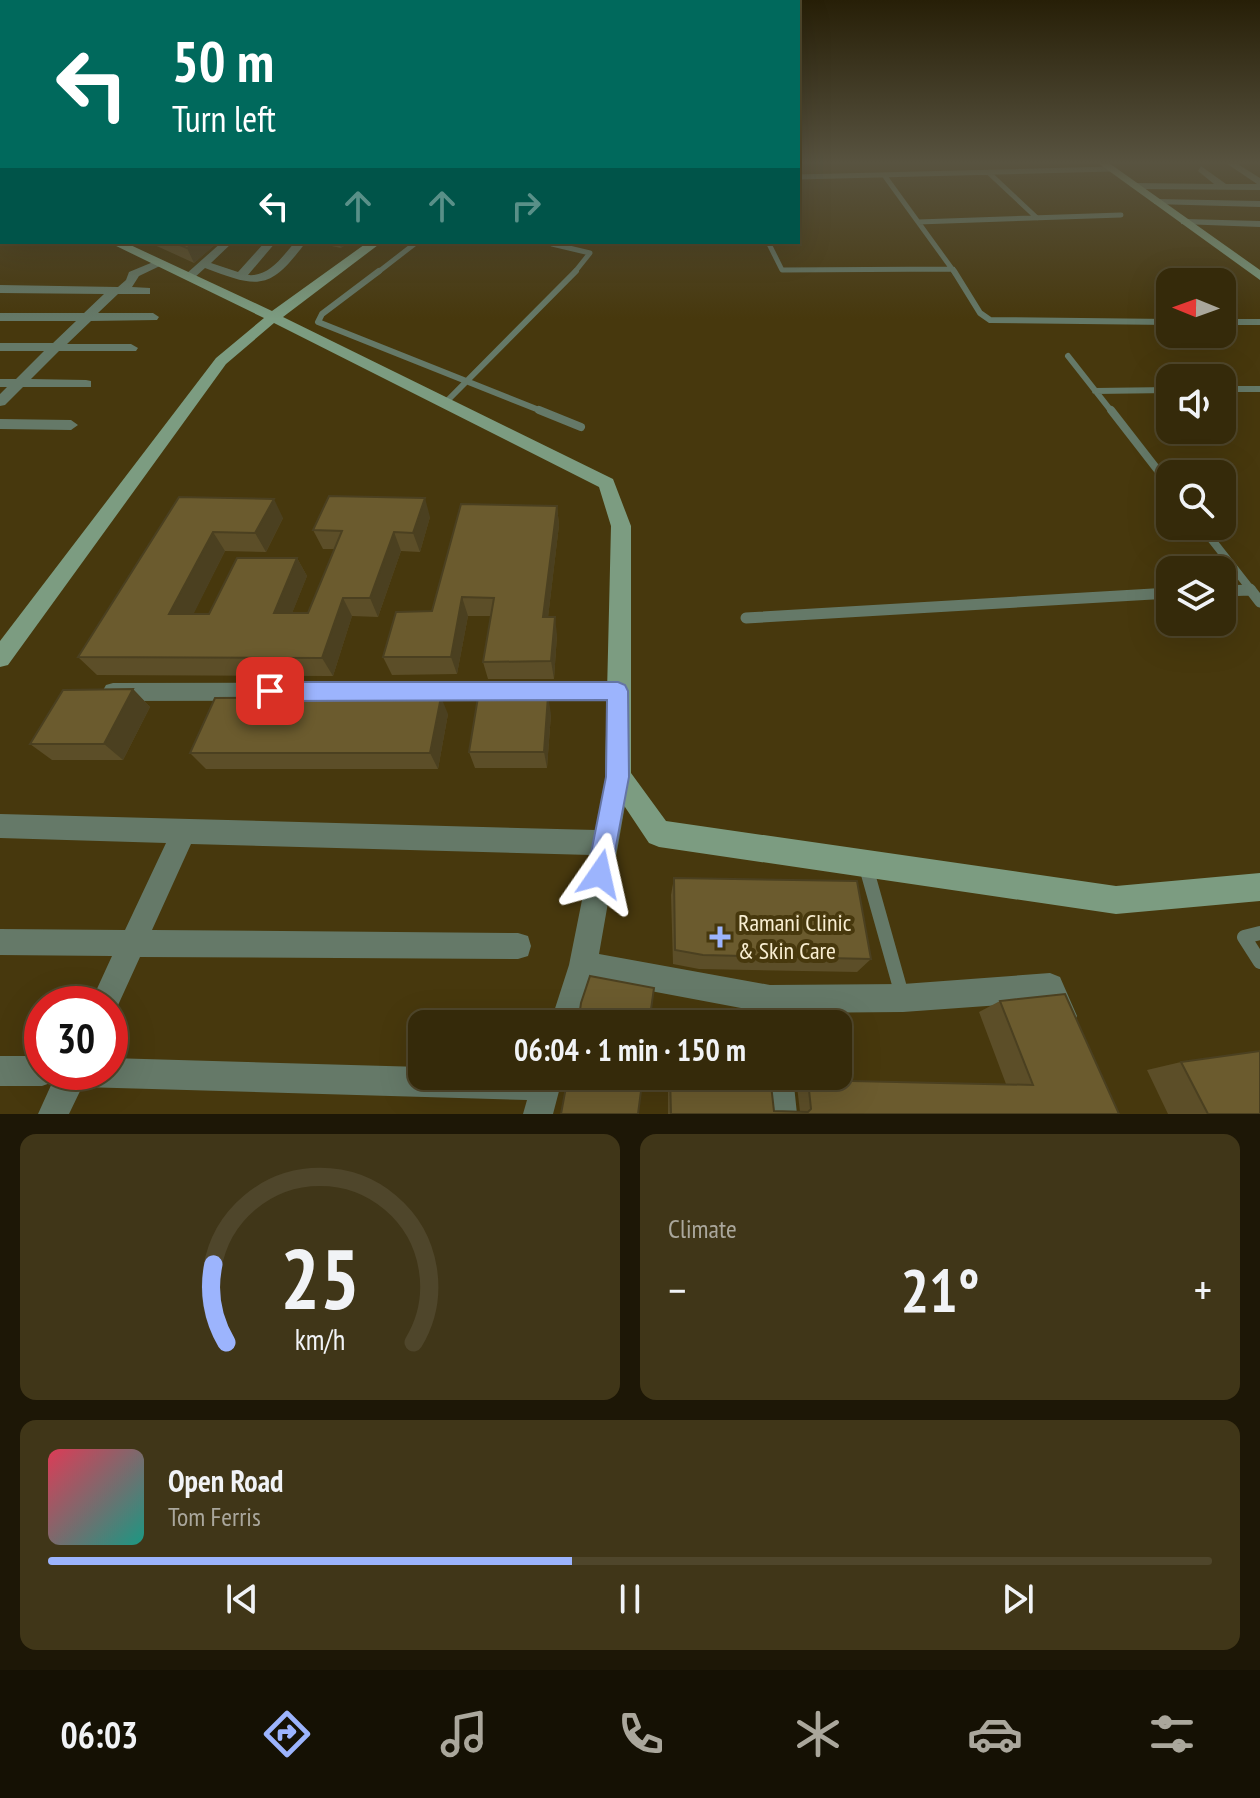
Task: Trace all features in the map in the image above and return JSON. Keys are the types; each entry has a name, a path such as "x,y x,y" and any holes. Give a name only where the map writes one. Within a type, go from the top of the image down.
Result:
{"street":[{"path":"1175,215 1260,276"},
{"path":"1185,222 1260,224"},
{"path":"118,244 158,263 240,277 252,282 269,278 299,244"},
{"path":"197,270 226,244"},
{"path":"240,277 269,244"},
{"path":"0,658 221,361 271,319 373,244"},
{"path":"0,402 114,290 118,279 158,263"},
{"path":"197,270 271,319 607,483 621,526 618,777 583,965 569,1010"},
{"path":"0,289 146,291"},
{"path":"0,317 153,317"},
{"path":"0,347 131,348"},
{"path":"0,383 86,384"},
{"path":"0,424 71,425"},
{"path":"112,692 618,691"},
{"path":"618,777 659,833 1116,900 1260,887"},
{"path":"0,826 605,843"},
{"path":"112,986 184,831"},
{"path":"0,942 518,946"},
{"path":"583,965 764,1010"},
{"path":"791,1010 1050,987 1074,1043"},
{"path":"0,1071 24,1071"},
{"path":"128,1074 544,1092"},
{"path":"53,1114 64,1090"},
{"path":"779,1090 782,1114"}],"lane":[{"path":"913,215 953,269 980,313 990,320 1156,322"},
{"path":"1034,215 1037,218"},
{"path":"918,222 1121,215"},
{"path":"414,244 322,314 318,322 581,427"},
{"path":"445,403 589,258 590,253 552,244"},
{"path":"769,244 778,267 791,271 953,269"},
{"path":"1236,322 1260,322"},
{"path":"1068,356 1156,468"},
{"path":"1236,389 1260,389"},
{"path":"1095,391 1156,390"},
{"path":"1212,540 1260,602"},
{"path":"1236,591 1251,590"},
{"path":"746,618 1156,594"},
{"path":"866,863 903,998"},
{"path":"1260,933 1244,937 1260,962"}],"building":[{"path":"329,496 425,498 413,533 394,532 370,598 343,598 322,658 78,657 179,497 274,499 255,533 213,532 169,614 209,614 237,558 297,558 274,613 308,613 342,531 313,530"},
{"path":"461,504 557,506 543,617 555,617 551,661 483,662 494,598 462,597 451,657 383,657 396,612 432,611"},
{"path":"133,689 104,744 30,744 63,690"},
{"path":"548,696 544,752 469,752 478,697"},
{"path":"441,697 430,753 190,753 215,698"},
{"path":"674,878 857,881 871,959 703,955 675,950"},
{"path":"590,976 654,988 651,1010 580,1010"},
{"path":"1065,994 1119,1114 671,1114 670,1090 772,1090 774,1111 808,1112 811,1109 809,1090 852,1090 852,1081 1033,1085 1000,1001"},
{"path":"1260,1051 1260,1114 1208,1114 1181,1062"},
{"path":"565,1090 641,1090 638,1114 561,1114"}],"place":[{"name":"Ramani Clinic & Skin Care","path":"720,937"}],"route":[{"path":"270,691 618,691 618,777 600,874"}]}
